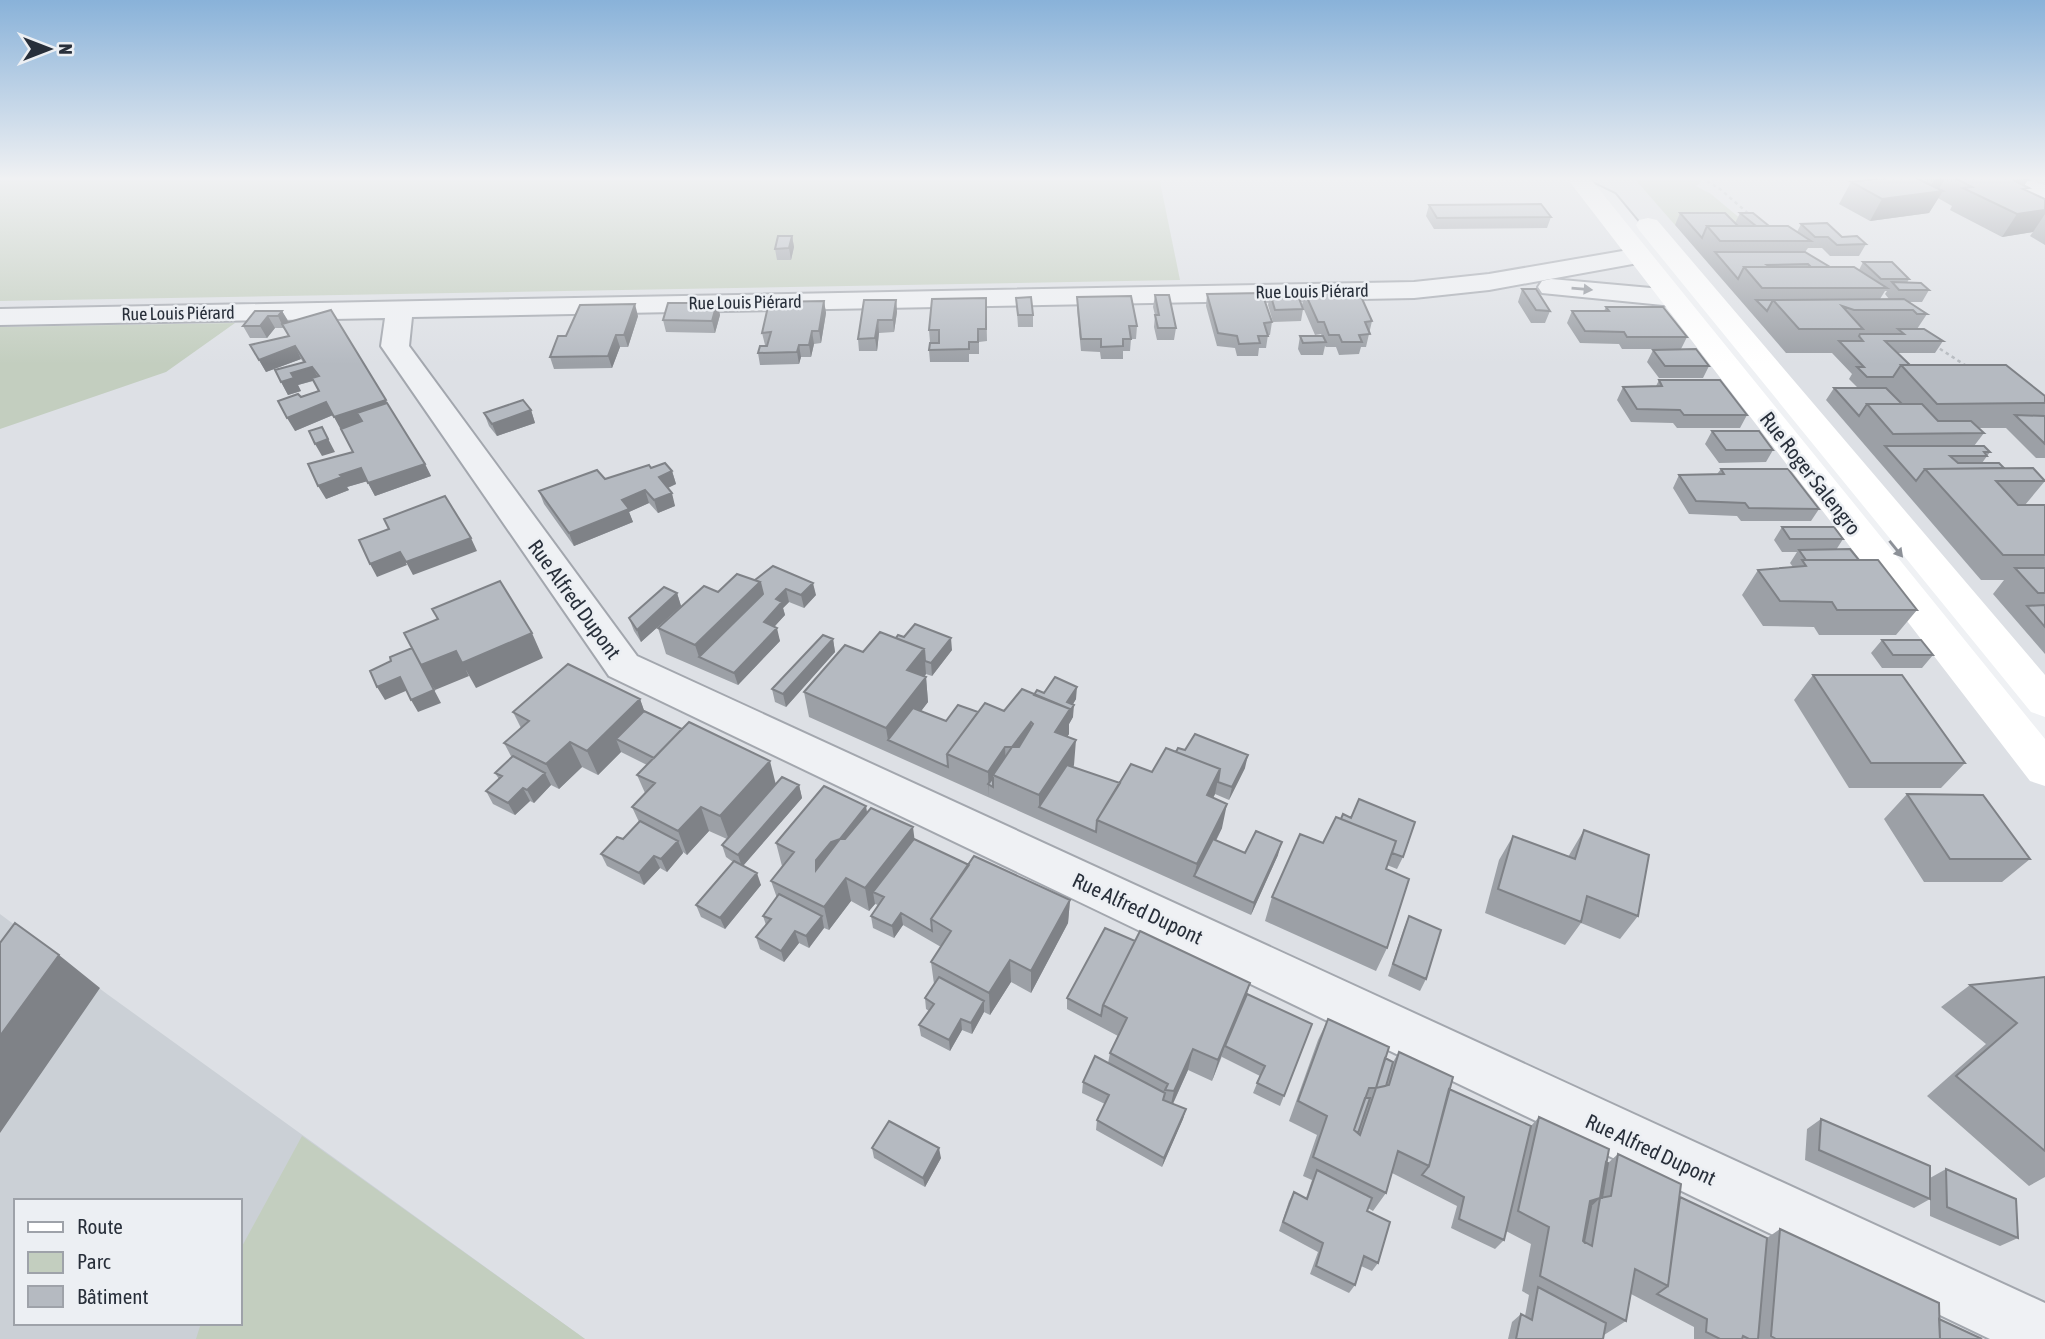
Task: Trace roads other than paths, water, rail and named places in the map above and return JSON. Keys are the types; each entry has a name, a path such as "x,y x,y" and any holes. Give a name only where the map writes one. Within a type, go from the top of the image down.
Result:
{"main road":[{"name":"Rue Roger Salengro","path":"1629,239 2045,769"},
{"name":"Rue Roger Salengro","path":"1642,239 2045,702"}],"street":[{"name":"Rue Louis Piérard","path":"0,317 1400,290 1489,282 1640,256"},
{"name":"Rue Louis Piérard","path":"1489,282 1673,298"},
{"name":"Rue Alfred Dupont","path":"405,308 399,316 394,346 623,666 2045,1334"}],"lane":[{"path":"1644,239 2045,733"}]}
